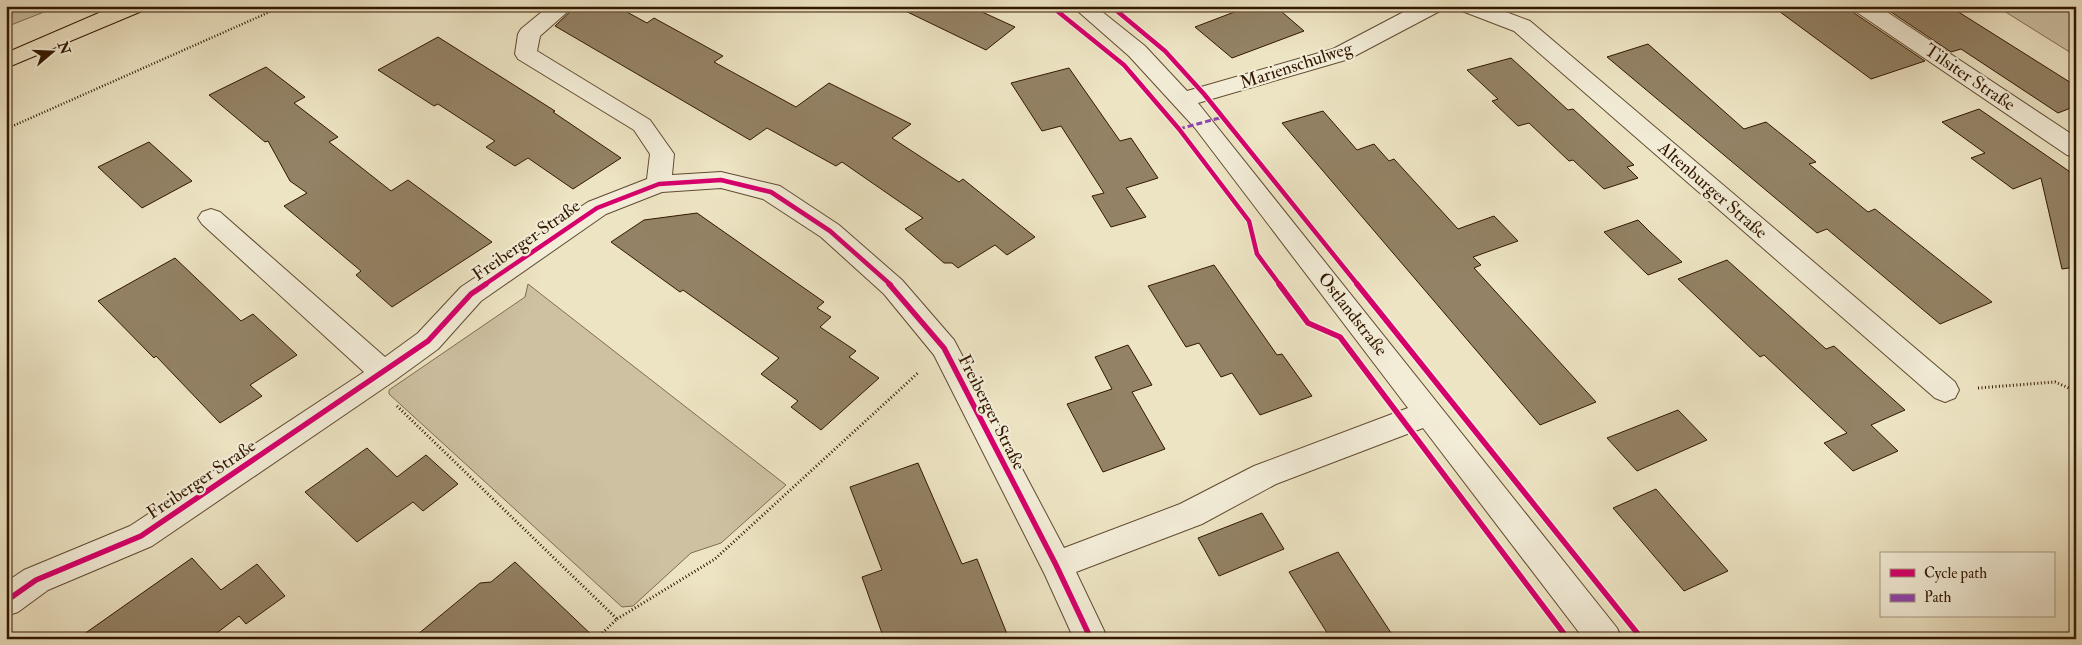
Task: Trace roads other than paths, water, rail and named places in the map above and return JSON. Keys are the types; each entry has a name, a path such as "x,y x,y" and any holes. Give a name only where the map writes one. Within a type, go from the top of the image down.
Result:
{"main road":[{"path":"6,40 88,6"},
{"path":"6,61 134,6"}],"street":[{"path":"564,6 548,16 529,34 526,54 642,125 662,154 659,184"},
{"name":"Ostlandstraße","path":"1082,6 1136,51 1183,100 1605,639"},
{"name":"Marienschulweg","path":"1183,100 1341,54 1432,6"},
{"name":"Altenburger Straße","path":"1470,6 1522,26 1945,390"},
{"name":"Tilsiter Straße","path":"1863,6 2076,149"},
{"name":"Freiberger Straße","path":"6,601 36,580 141,536 428,341 471,294 597,208 659,184 720,180 771,192 830,231 894,287 944,348 1056,565 1091,639"},
{"path":"212,218 377,377"},
{"path":"1056,565 1191,514 1265,475 1429,412"}]}
